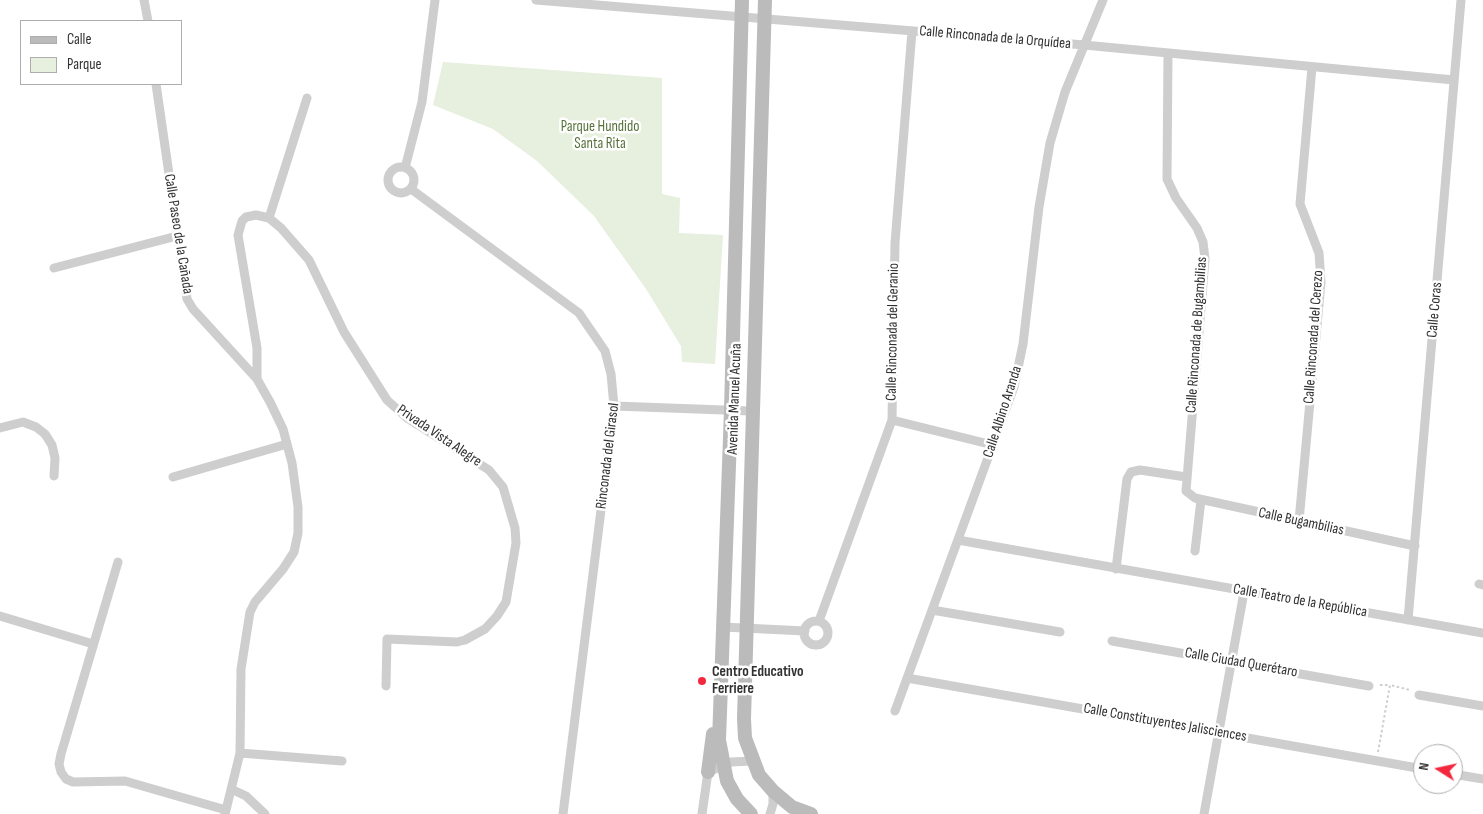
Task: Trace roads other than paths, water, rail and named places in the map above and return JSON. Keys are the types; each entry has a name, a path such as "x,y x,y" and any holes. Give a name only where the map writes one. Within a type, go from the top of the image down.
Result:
{"street":[{"path":"144,0 148,20"},
{"path":"405,168 422,102 434,0"},
{"name":"Calle Rinconada de la Orquídea","path":"536,0 1168,53 1454,80"},
{"name":"Avenida Manuel Acuña","path":"721,681 731,410 742,0"},
{"name":"Avenida Manuel Acuña","path":"765,0 751,411 745,738 752,761 759,775 773,791 792,807 811,814"},
{"name":"Calle Albino Aranda","path":"895,711 1014,387 1023,344 1050,143 1065,92 1103,0"},
{"name":"Calle Coras","path":"1408,620 1461,0"},
{"name":"Calle Rinconada del Geranio","path":"819,621 892,420 895,243 912,31"},
{"name":"Calle Rinconada de Bugambilias","path":"1168,53 1167,179 1176,198 1197,228 1203,242 1204,259 1186,477 1186,491 1189,495"},
{"name":"Calle Rinconada del Cerezo","path":"1299,521 1321,282 1319,253 1300,204 1312,67"},
{"name":"Calle Paseo de la Cañada","path":"156,85 187,299 193,309 258,379 283,428 298,507 298,533 294,552 284,569 255,602 250,612 241,669 240,753 226,812"},
{"path":"258,379 257,348 238,235 242,221 246,217 256,214 269,218 307,98"},
{"path":"397,168 405,168 412,173 414,181 411,189 404,193 396,193 390,188 388,180 390,172 397,168"},
{"name":"Rinconada del Girasol","path":"411,189 579,313 605,351 614,389 614,406 563,814"},
{"name":"Privada Vista Alegre","path":"269,218 293,240 308,260 344,332 387,400 407,418 496,477 503,487 515,528 516,554 510,589 506,602 497,616 484,629 457,642 387,639 386,686"},
{"path":"54,268 177,236"},
{"path":"614,406 751,411"},
{"path":"892,420 993,445"},
{"path":"0,428 23,422 36,426 45,434 54,452 54,476"},
{"path":"173,476 287,444"},
{"path":"1116,569 1127,479 1132,472 1140,470 1186,477"},
{"name":"Calle Bugambilias","path":"1189,495 1202,500 1415,546"},
{"path":"1195,551 1202,500"},
{"name":"Calle Teatro de la República","path":"958,540 1483,633"},
{"path":"118,562 61,754 59,764 61,772 66,779 74,782 125,781 226,812"},
{"path":"1204,814 1244,592"},
{"path":"932,610 1060,632"},
{"path":"0,616 93,644"},
{"path":"819,621 825,624 828,635 820,644 809,642 805,631 810,623 819,621"},
{"path":"724,628 805,631"},
{"name":"Calle Ciudad Querétaro","path":"1112,641 1369,686"},
{"name":"Calle Constituyentes Jalisciences","path":"907,678 1413,767"},
{"path":"721,681 719,740 722,765 727,781 738,799 751,814"},
{"path":"702,814 721,681"},
{"path":"1419,695 1483,706"},
{"path":"240,753 342,761"},
{"path":"708,772 722,765 752,761"},
{"path":"1463,776 1483,779"},
{"path":"231,789 246,796 265,814"},
{"path":"770,814 773,804 773,791"}],"place":[{"name":"Centro Educativo Ferriere","path":"702,681"}],"park label":[{"name":"Parque Hundido Santa Rita","path":"600,136"}]}
